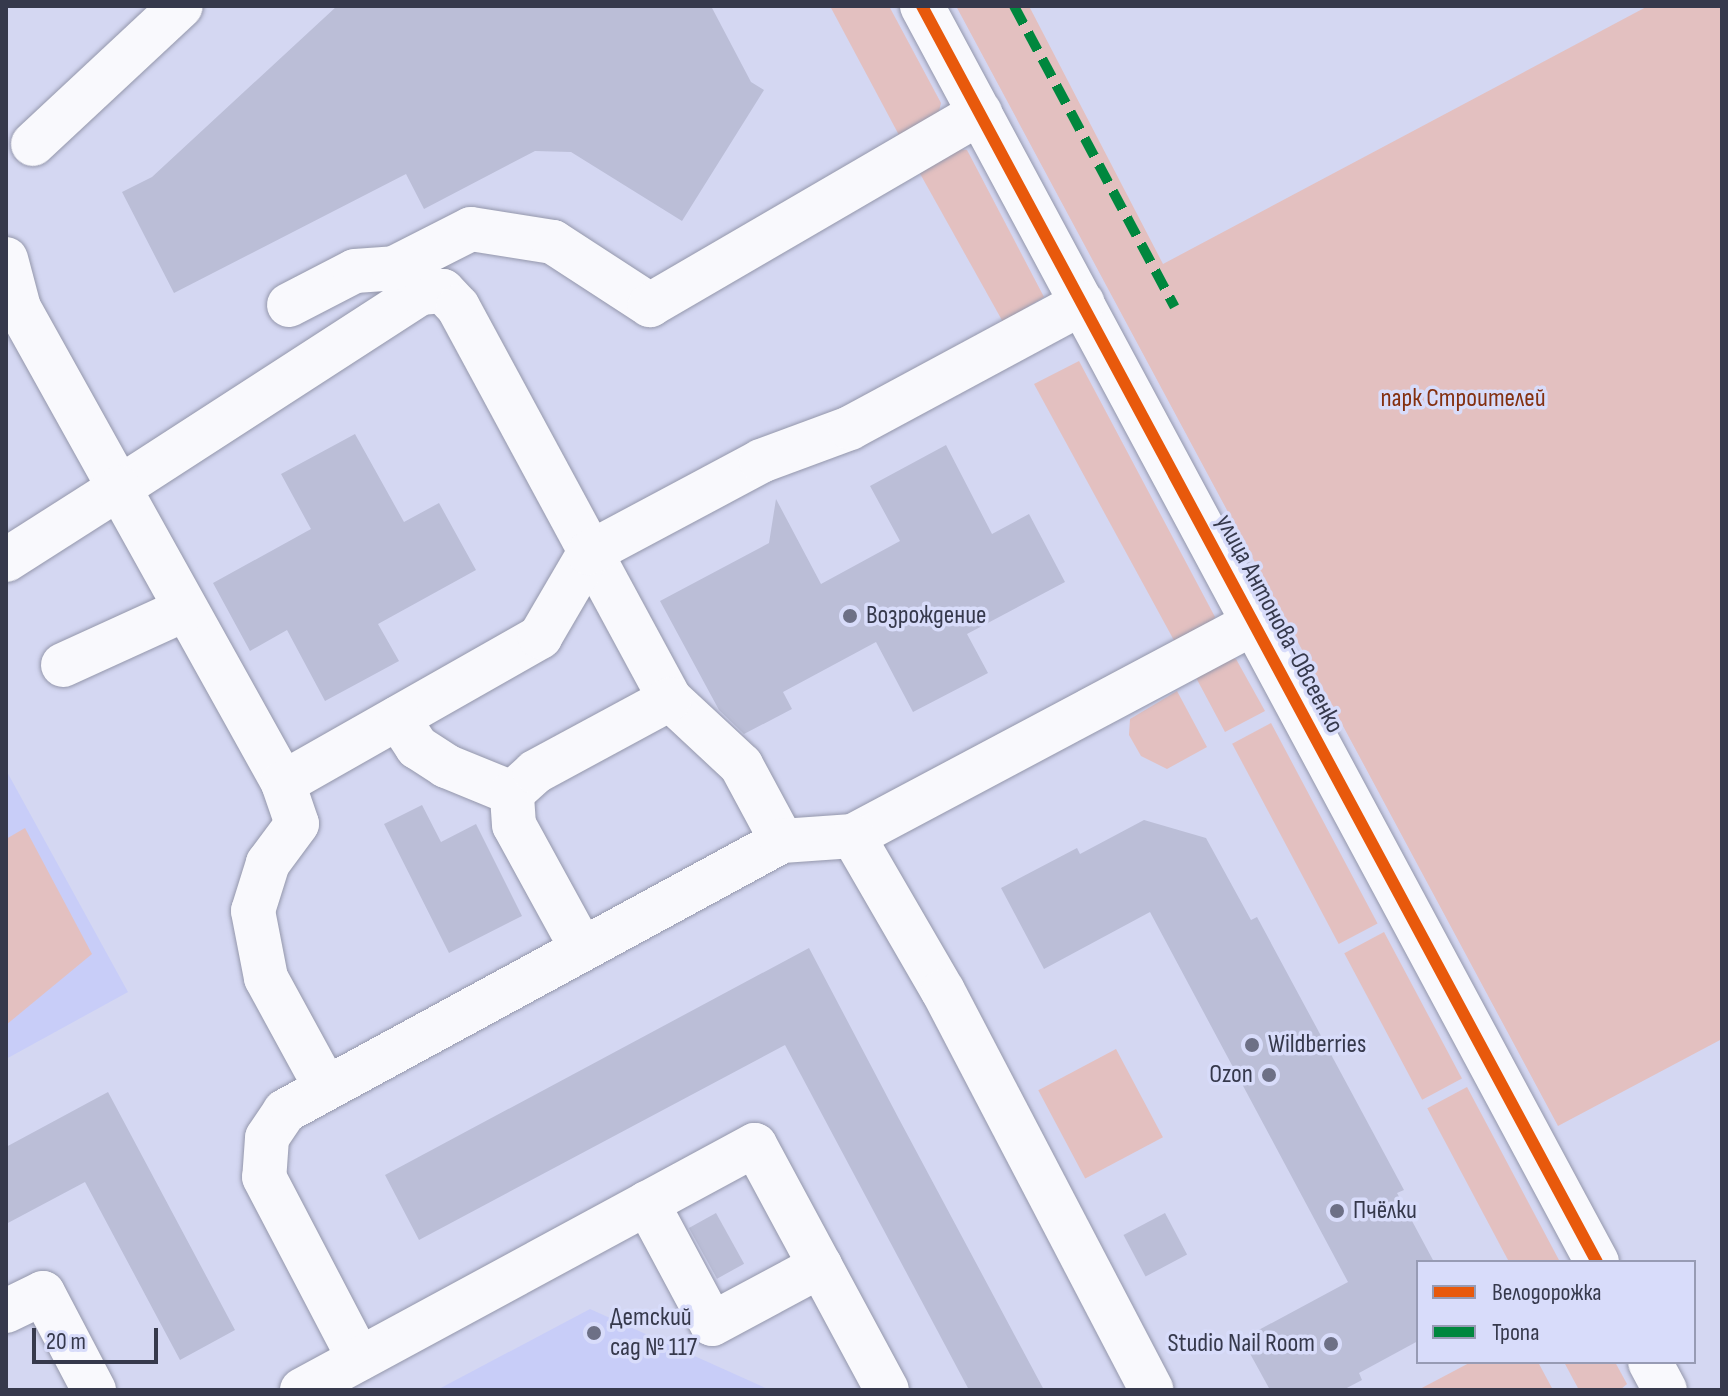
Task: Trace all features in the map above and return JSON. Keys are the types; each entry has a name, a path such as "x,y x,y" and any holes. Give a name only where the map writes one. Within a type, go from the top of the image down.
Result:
{"street":[{"path":"33,144 181,6"},
{"name":"улица Антонова-Овсеенко","path":"922,6 1596,1260"},
{"path":"289,305 355,271 394,268 471,229 553,242 650,305 980,113"},
{"path":"6,259 19,308 283,783 297,824 268,863 253,911 266,978 326,1088"},
{"path":"6,560 420,293 443,291 458,307 670,699 741,765 782,841"},
{"path":"283,783 540,637 589,553 761,461 850,428 1082,303"},
{"path":"63,665 186,609"},
{"path":"359,1359 264,1177 267,1138 285,1111 782,841 853,836 1253,623"},
{"path":"512,793 535,772 670,699"},
{"path":"398,718 417,747 446,766 512,793"},
{"path":"512,793 514,825 582,949"},
{"path":"853,836 943,991 1152,1390"},
{"path":"302,1390 755,1145 887,1390"},
{"path":"647,1203 712,1324 820,1266"},
{"path":"6,1311 43,1293 94,1390"},
{"path":"1651,1364 1665,1390"}],"shaded area":[{"path":"6,770 128,992 6,1059"},
{"name":"Детский сад № 117","path":"590,1309 770,1390 437,1390"}],"green space":[{"path":"830,6 889,6 941,103 938,115 900,137"},
{"name":"парк Строителей","path":"956,6 1029,6 1163,264 1648,6 1722,6 1722,1039 1558,1126"},
{"path":"954,149 967,150 1044,297 1003,322 918,170"},
{"path":"1079,361 1215,617 1210,626 1176,644 1034,384"},
{"path":"1224,656 1236,659 1265,711 1225,732 1193,672"},
{"path":"1177,691 1207,747 1167,769 1141,756 1129,735 1130,719"},
{"path":"1271,723 1378,923 1339,944 1232,744"},
{"path":"25,828 92,954 6,1025 6,839"},
{"path":"1384,932 1462,1079 1422,1100 1344,953"},
{"path":"1116,1049 1163,1137 1085,1179 1038,1090"},
{"path":"1467,1087 1559,1260 1508,1260 1427,1108"},
{"path":"1467,1364 1539,1364 1553,1390 1418,1390"},
{"path":"1565,1364 1616,1364 1627,1384 1620,1390 1579,1390"}],"building":[{"path":"337,6 711,6 751,82 764,90 682,221 571,152 535,151 424,209 406,174 174,293 122,192 152,177"},
{"path":"355,434 404,522 439,503 476,570 378,624 399,661 325,701 287,630 250,651 213,583 311,529 281,474"},
{"path":"946,445 992,534 1029,514 1065,582 967,634 988,673 913,712 876,642 783,692 792,709 744,734 719,710 660,601 769,543 776,499 821,584 900,541 870,486"},
{"path":"422,805 441,842 476,824 522,916 449,953 384,824"},
{"path":"1144,820 1206,838 1251,920 1257,917 1404,1190 1397,1193 1433,1260 1416,1260 1416,1342 1359,1373 1362,1380 1343,1390 1270,1390 1242,1339 1348,1282 1150,912 1044,969 1001,888 1077,848 1080,854"},
{"path":"809,948 1044,1390 969,1390 785,1045 419,1240 385,1175"},
{"path":"108,1092 235,1330 180,1360 85,1182 6,1224 6,1147"},
{"path":"716,1213 744,1264 717,1279 689,1228"},
{"path":"1165,1213 1187,1254 1146,1277 1124,1235"}],"marked path":[{"path":"1014,6 1175,307"}],"cycle path":[{"path":"922,6 1596,1260"}],"place":[{"name":"Возрождение","path":"850,616"},
{"name":"Wildberries","path":"1252,1045"},
{"name":"Ozon","path":"1269,1075"},
{"name":"Пчёлки","path":"1337,1211"},
{"name":"Детский сад № 117","path":"594,1333"},
{"name":"Studio Nail Room","path":"1331,1344"}]}
